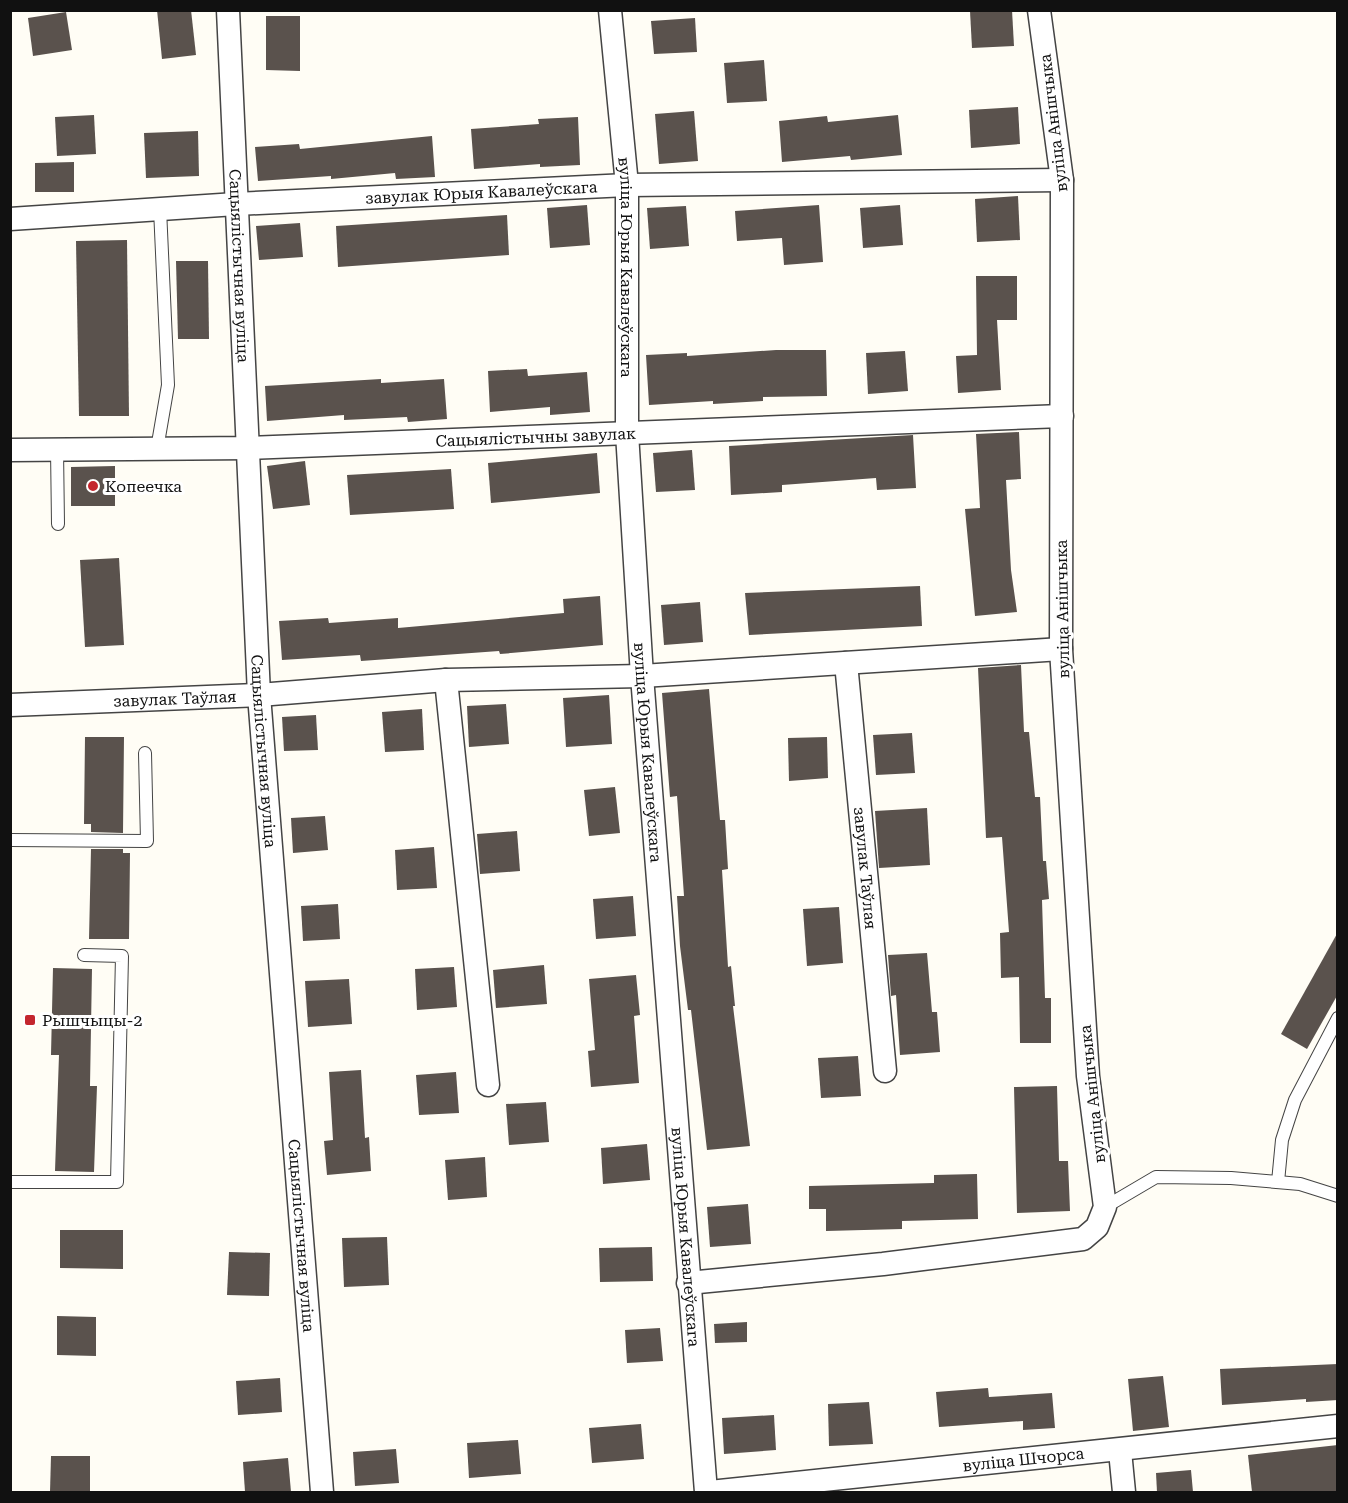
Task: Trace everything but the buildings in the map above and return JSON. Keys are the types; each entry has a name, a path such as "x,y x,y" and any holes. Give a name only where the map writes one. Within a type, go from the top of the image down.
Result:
{"street":[{"name":"Сацыялістычная вуліца","path":"228,10 259,695 322,1492"},
{"name":"вуліца Юрыя Кавалеўскага","path":"610,10 627,185 627,433 642,676 688,1283 708,1492"},
{"name":"вуліца Анішчыка","path":"1039,10 1062,180 1061,649 1088,1076 1106,1207"},
{"name":"завулак Юрыя Кавалеўскага","path":"10,219 236,204 627,185 1062,180"},
{"name":"Сацыялістычны завулак","path":"10,450 249,448 1062,416"},
{"name":"завулак Таўлая","path":"10,705 259,695 447,680 642,676 1061,649"},
{"name":"завулак Таўлая","path":"846,663 885,1071"},
{"path":"447,680 488,1085"},
{"path":"688,1283 883,1264 1083,1239 1097,1227 1106,1207"},
{"name":"вуліца Шчорса","path":"708,1492 1120,1451 1338,1426"},
{"path":"1120,1451 1124,1492"}],"lane":[{"path":"157,449 168,385 160,209"},
{"path":"57,450 58,524"},
{"path":"10,840 147,841 145,753"},
{"path":"10,1182 117,1182 122,956 84,955"},
{"path":"1278,1182 1282,1140 1295,1100 1338,1018"},
{"path":"1106,1207 1156,1177 1231,1178 1300,1184 1338,1196"}],"place":[{"name":"Копеечка","path":"93,486"},
{"name":"Рышчыцы-2","path":"30,1020"}]}
